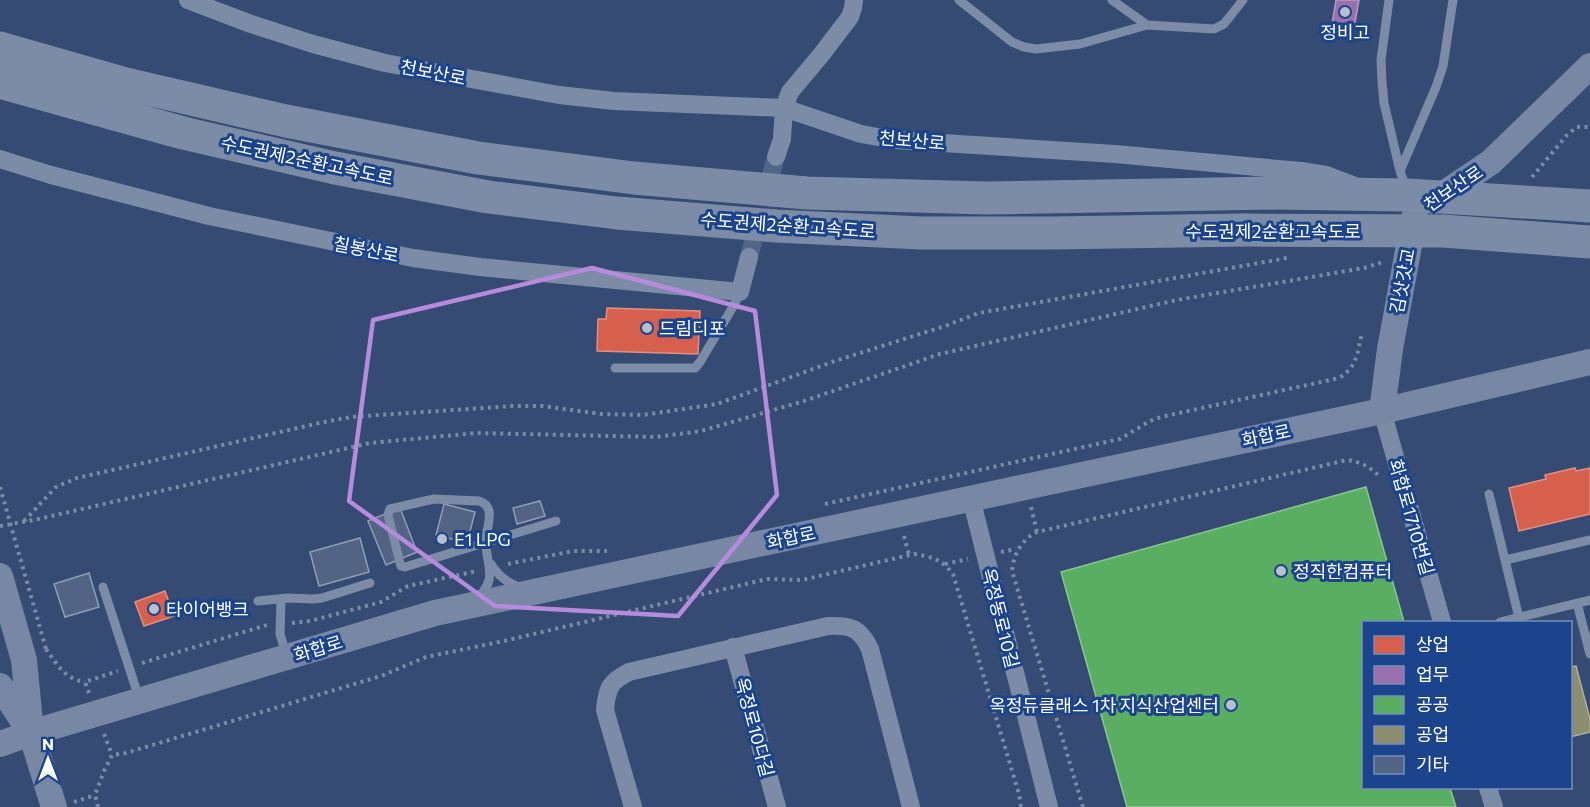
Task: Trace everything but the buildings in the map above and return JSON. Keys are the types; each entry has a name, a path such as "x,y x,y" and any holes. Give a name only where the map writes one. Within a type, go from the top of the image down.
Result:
{"highway":[{"path":"0,33 35,45 126,84"},
{"name":"수도권제2순환고속도로","path":"0,48 126,84 286,121 478,158 634,178 807,193 986,198 1272,193 1407,195 1590,206"},
{"name":"수도권제2순환고속도로","path":"0,82 183,133 335,168 488,197 617,213 776,226 921,233 1443,231 1590,242"}],"main road":[{"name":"천보산로","path":"1415,213 1491,162 1590,66"},
{"name":"김삿갓교","path":"1382,411 1390,349 1415,213"},
{"name":"화합로","path":"0,744 139,700 435,613 1382,411 1590,362"},
{"path":"0,576 35,655 31,733"},
{"path":"0,686 31,733 54,807"}],"street":[{"name":"천보산로","path":"188,0 313,44 385,63 511,87 614,101 784,108 861,134 895,140 1115,154 1302,171 1344,181 1415,213"},
{"path":"776,157 782,139 784,108 790,92 850,17 854,0"},
{"name":"칠봉산로","path":"0,159 51,176 209,216 413,258 480,267 740,292"},
{"path":"740,292 749,257"},
{"name":"화합로1710번길","path":"1382,411 1442,621"},
{"name":"옥정동로10길","path":"971,498 1049,807"},
{"path":"633,807 604,710 606,695 611,684 629,672 828,626 854,628 864,636 870,649 911,807"},
{"name":"옥정로10다길","path":"734,647 777,807"},
{"path":"1488,789 1494,807"}],"lane":[{"path":"959,0 1012,42 1036,49 1080,44 1147,25 1214,29 1224,24 1243,0"},
{"path":"1112,0 1147,25"},
{"path":"1389,0 1381,60 1384,103 1400,171 1415,213"},
{"path":"1400,171 1443,66 1453,0"},
{"path":"615,368 695,368 740,292"},
{"path":"1489,494 1519,618"},
{"path":"470,606 483,592 489,581 486,543 490,513 486,503 434,499 392,507 387,513 401,566 405,567 486,543 556,521"},
{"path":"1505,560 1590,540"},
{"path":"489,561 496,573 510,584 536,591"},
{"path":"258,601 281,598 322,598 370,583"},
{"path":"103,587 139,700"},
{"path":"281,598 280,634 287,657"},
{"path":"1505,621 1590,600"},
{"path":"1578,603 1590,654"}],"path":[{"path":"1525,185 1567,135 1577,127 1590,127"},
{"path":"0,526 370,443 476,433 656,437 701,431 804,401 940,354 1177,300 1364,268 1385,261"},
{"path":"814,507 1120,439 1161,417 1339,378 1355,364 1362,333"},
{"path":"1083,807 1012,571 1012,561 1027,538 1037,532 1347,460 1367,466 1383,480"},
{"path":"0,487 35,655 75,681 85,682"},
{"path":"515,562 573,551 614,551"},
{"path":"99,807 95,795 112,755 126,753 381,676 426,657 767,579 802,580 914,554 933,557 945,564 953,574 1021,807"},
{"path":"290,623 381,602 408,586 472,572"},
{"path":"147,661 269,624"}],"highlighted area":[{"path":"592,268 755,311 777,495 678,616 495,606 349,501 373,320"}],"tunnel":[{"path":"749,257 776,157"}],"place":[{"name":"정비고","path":"1345,12"},
{"name":"드림디포","path":"647,328"},
{"name":"E1 LPG","path":"442,539"},
{"name":"정직한컴퓨터","path":"1281,571"},
{"name":"타이어뱅크","path":"154,609"},
{"name":"옥정듀클래스 1차 지식산업센터","path":"1231,705"}]}
